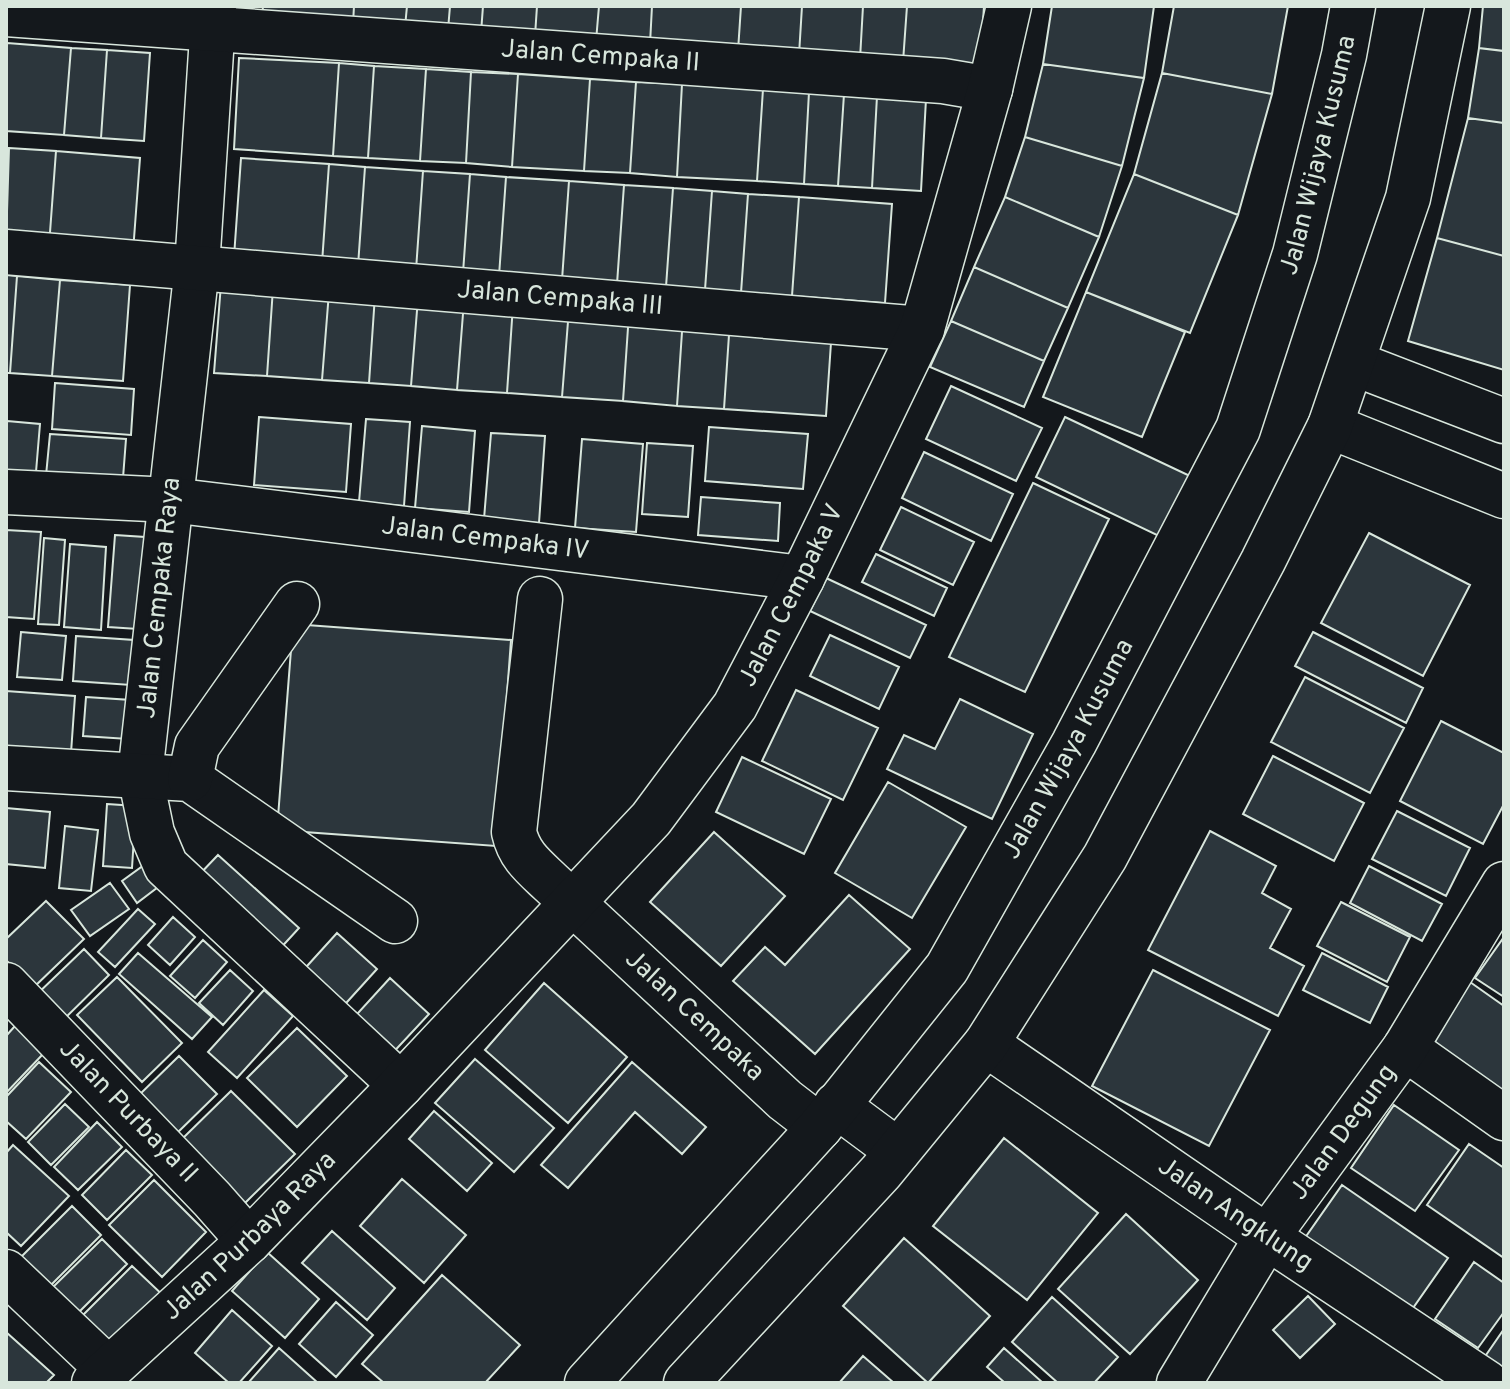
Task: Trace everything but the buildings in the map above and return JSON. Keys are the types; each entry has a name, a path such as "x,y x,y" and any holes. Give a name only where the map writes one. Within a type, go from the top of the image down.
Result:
{"street":[{"name":"Jalan Cempaka V","path":"401,1085 651,819 735,706 802,578 922,329 990,89 1009,6"},
{"name":"Jalan Wijaya Kusuma","path":"587,1383 828,1116 947,968 1074,743 1238,429 1295,254 1353,6"},
{"path":"686,1383 898,1151 986,1044 1105,857 1263,561 1330,426 1408,198 1448,6"},
{"name":"Jalan Cempaka II","path":"6,14 213,17 943,81 990,89"},
{"name":"Jalan Cempaka Raya","path":"213,17 197,267 140,775 152,833 166,866 401,1085"},
{"name":"Jalan Cempaka III","path":"6,252 922,329"},
{"path":"1353,363 1504,421"},
{"path":"1330,426 1504,496"},
{"name":"Jalan Cempaka IV","path":"6,492 171,500 802,578"},
{"name":"Jalan Cempaka","path":"540,599 514,832 523,856 785,1100 828,1116"},
{"path":"190,779 197,746 297,604"},
{"path":"6,768 190,779 395,921"},
{"name":"Jalan Degung","path":"1181,1382 1267,1237 1405,1048 1504,884"},
{"name":"Jalan Purbaya II","path":"6,985 249,1241"},
{"name":"Jalan Angklung","path":"986,1044 1487,1383"},
{"path":"1405,1048 1504,1118"},
{"name":"Jalan Purbaya Raya","path":"100,1376 249,1241 401,1085"},
{"path":"828,1116 898,1151"},
{"path":"6,1272 100,1376"}]}
